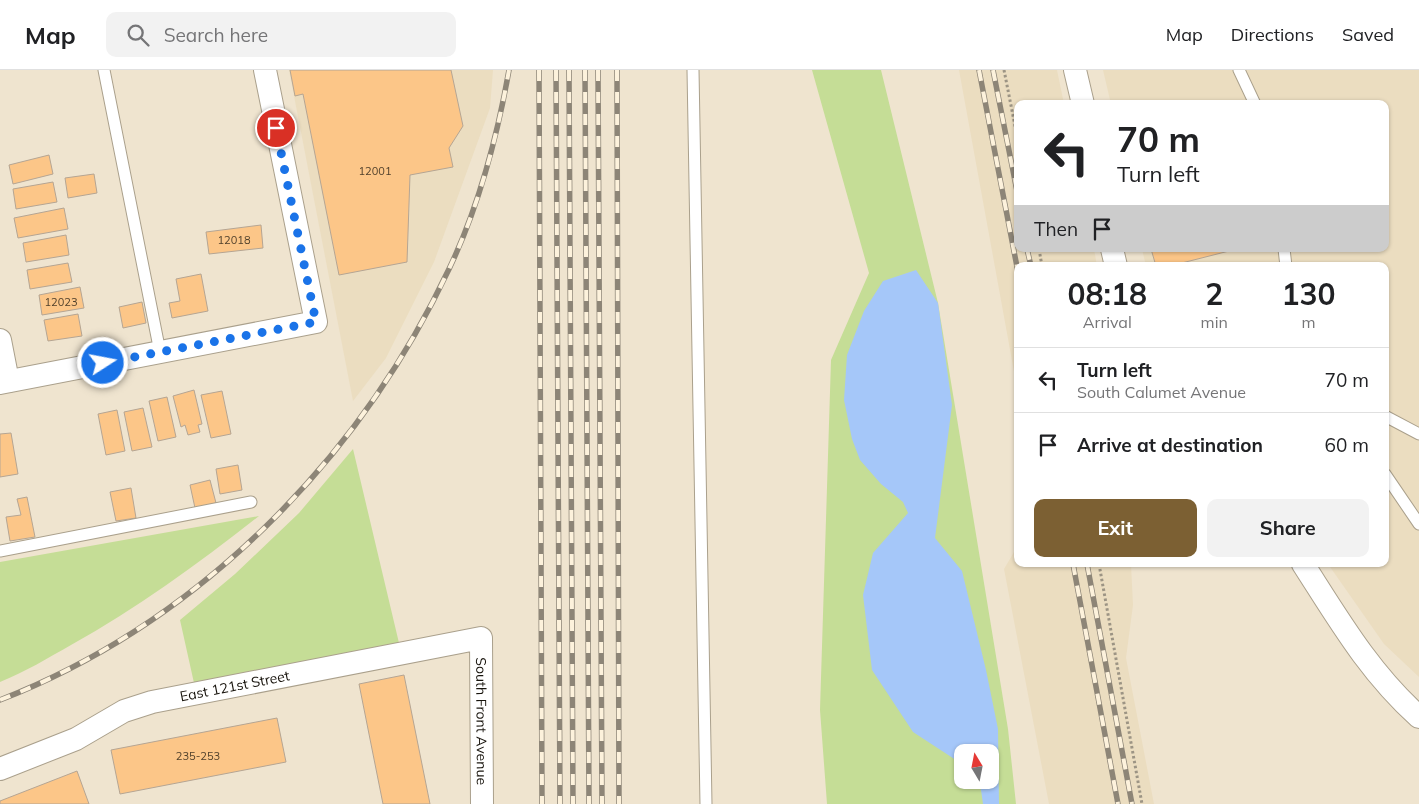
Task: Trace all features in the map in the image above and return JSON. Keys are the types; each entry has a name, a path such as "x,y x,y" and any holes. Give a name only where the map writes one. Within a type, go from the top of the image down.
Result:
{"street":[{"path":"0,340 4,382 316,322 265,70"},
{"path":"1075,70 1082,100"},
{"path":"1305,567 1361,655 1402,702 1419,718"},
{"name":"East 121st Street","path":"0,769 76,739 124,711 152,702 481,638"},
{"name":"South Front Avenue","path":"481,638 482,804"}],"lane":[{"path":"104,70 160,352"},
{"path":"693,70 706,804"},
{"path":"1239,70 1253,100"},
{"path":"1389,418 1419,434"},
{"path":"1389,480 1419,524"},
{"path":"0,551 251,502"}],"path":[{"path":"1004,70 1014,121"},
{"path":"1100,567 1142,804"}],"shaded area":[{"path":"289,70 493,70 490,108 434,262 386,358 353,401"},
{"path":"959,70 1057,70 1063,100 1014,100 1014,252 1095,252 1096,262 1014,262 1014,372"},
{"path":"1103,70 1419,70 1419,677 1384,644 1330,567 1389,567 1389,262 1145,262 1143,252 1389,252 1389,100 1110,100"},
{"path":"1014,552 1014,567 1131,567 1133,605 1126,658 1154,804 1049,804 1004,569"}],"green space":[{"path":"812,70 881,70 938,303 1008,729 1016,804 827,804 820,710 831,360 869,273"},
{"path":"353,449 399,643 194,683 180,620 235,574 299,513"},
{"path":"259,516 191,568 120,616 36,665 0,682 0,562"}],"water":[{"path":"916,270 938,303 952,405 935,538 962,571 998,729 998,744 954,744 954,759 913,732 872,670 863,595 873,553 908,513 903,502 881,484 860,460 852,439 844,400 847,355 864,311 883,281"},
{"path":"999,789 999,804 983,804 981,790"}],"building":[{"path":"290,70 451,70 463,126 449,148 453,167 410,175 407,262 339,275 303,94 295,96"},
{"path":"49,155 53,174 13,184 9,165"},
{"path":"94,174 97,193 68,198 65,178"},
{"path":"53,182 57,202 16,209 13,189"},
{"path":"64,208 68,229 18,238 14,218"},
{"path":"261,225 263,248 209,254 206,232"},
{"path":"66,235 69,255 26,262 23,243"},
{"path":"1152,252 1225,252 1186,262 1155,262"},
{"path":"68,263 72,282 30,289 27,270"},
{"path":"201,274 208,311 172,318 169,303 180,301 176,279"},
{"path":"80,287 84,308 42,315 39,295"},
{"path":"142,302 146,323 123,328 119,307"},
{"path":"78,314 82,336 48,341 44,320"},
{"path":"194,390 202,424 198,425 200,432 188,435 185,425 181,427 173,396"},
{"path":"222,391 231,434 211,438 201,395"},
{"path":"167,397 176,437 158,441 149,401"},
{"path":"143,408 152,447 132,451 124,412"},
{"path":"117,410 125,451 106,455 98,414"},
{"path":"11,433 18,474 0,477 0,434"},
{"path":"238,465 242,490 220,494 216,469"},
{"path":"210,480 216,503 195,508 190,485"},
{"path":"131,488 136,518 116,521 110,492"},
{"path":"27,497 35,537 10,541 6,517 21,515 17,499"},
{"path":"404,675 430,804 383,804 359,684"},
{"path":"277,718 286,762 120,794 111,750"},
{"path":"77,771 89,804 0,804 0,801"}],"railway":[{"path":"0,700 72,667 141,627 205,580 265,527 320,469 369,406 412,339 449,269 460,245 486,171 499,121 509,70"},
{"path":"539,70 542,804"},
{"path":"556,70 560,804"},
{"path":"569,70 573,804"},
{"path":"585,70 589,804"},
{"path":"598,70 602,804"},
{"path":"617,70 619,804"},
{"path":"979,70 1014,251"},
{"path":"993,70 1014,176"},
{"path":"1014,252 1016,262"},
{"path":"1028,252 1030,262"},
{"path":"1074,567 1118,804"},
{"path":"1088,567 1132,804"}],"route":[{"path":"103,363 316,322 276,128"}]}
